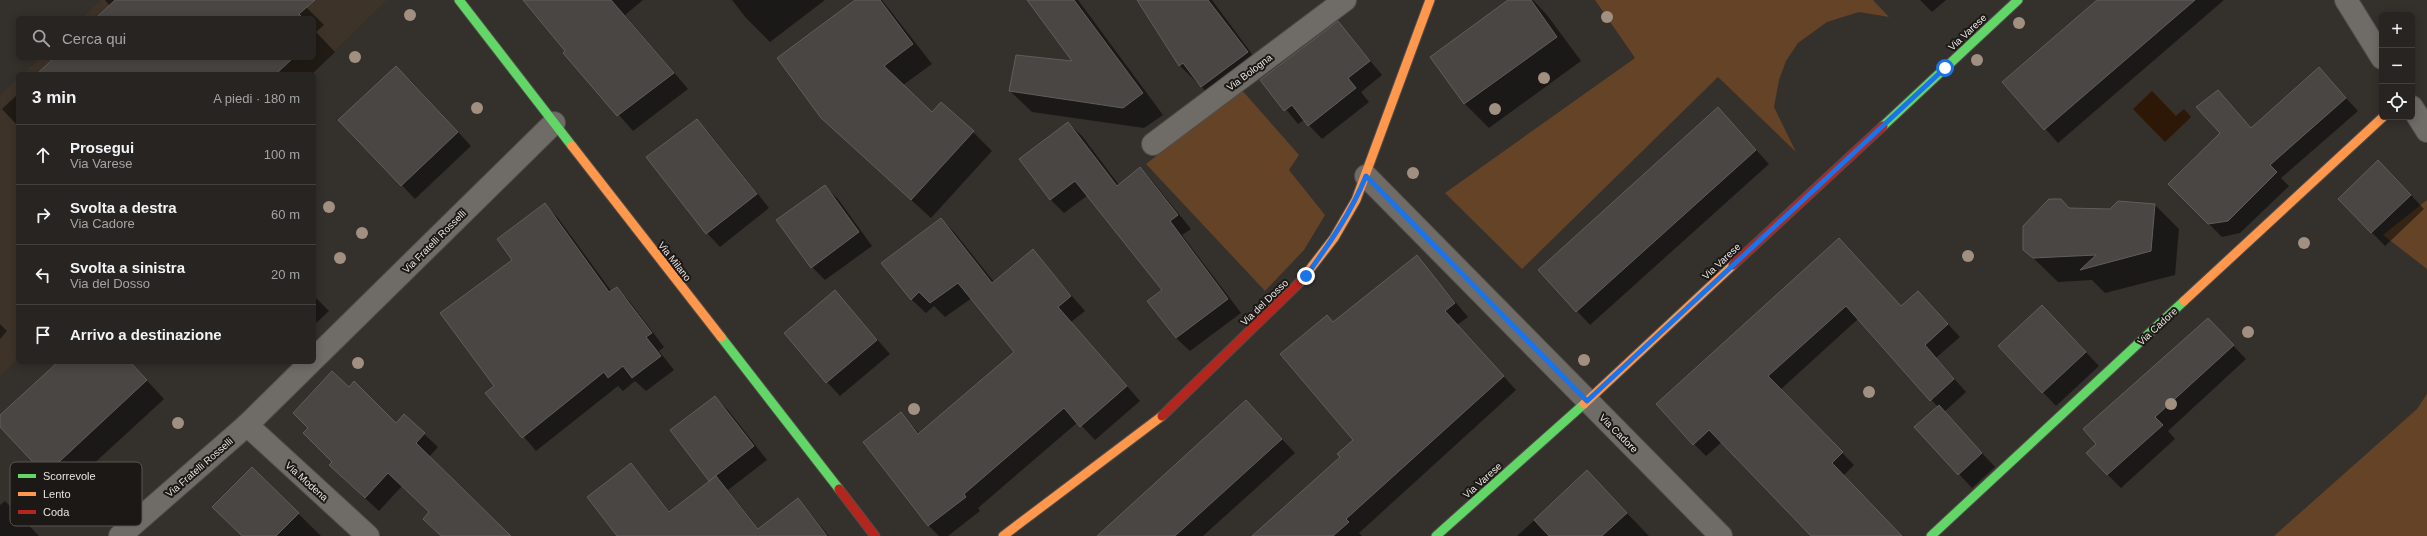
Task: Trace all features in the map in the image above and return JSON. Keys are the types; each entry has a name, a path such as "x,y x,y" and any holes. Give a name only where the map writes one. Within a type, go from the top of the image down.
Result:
{"street":[{"name":"Via Milano","path":"459,0 875,536"},
{"name":"Via Bologna","path":"1153,144 1345,0"},
{"name":"Via del Dosso","path":"1003,536 1166,413 1306,276 1334,238 1356,200 1430,0"},
{"name":"Via Varese","path":"1436,536 1587,401 2018,0"},
{"path":"2346,0 2379,53"},
{"path":"2415,111 2427,131"},
{"name":"Via Cadore","path":"1931,536 2380,120"},
{"name":"Via Fratelli Rosselli","path":"316,357 554,124"},
{"name":"Via Cadore","path":"1366,176 1721,536"},
{"name":"Via Fratelli Rosselli","path":"142,517 247,425 309,364"},
{"name":"Via Modena","path":"247,425 368,536"},
{"name":"Via Fratelli Rosselli","path":"120,536 131,526"}],"shaded area":[{"path":"101,0 387,0 313,72 25,72 38,60 316,60 316,16 84,16"},
{"path":"1595,0 1873,0 1889,17 1859,12 1827,22 1798,43 1786,61 1779,80 1774,107 1796,152 1718,77 1522,269 1445,193 1635,58"},
{"path":"16,80 16,361 0,376 0,95"},
{"path":"1241,89 1299,155 1289,170 1325,215 1304,250 1265,291 1146,164"},
{"path":"2152,91 2176,116 2184,109 2191,117 2165,142 2133,109"},
{"path":"2427,200 2427,269 2383,235"},
{"path":"2427,394 2427,536 2274,536 2417,409"}],"building":[{"path":"115,0 315,0 299,14 301,16 98,16"},
{"path":"523,0 611,0 674,73 617,116 563,53 565,51"},
{"path":"855,0 880,0 913,44 884,66 932,112 941,102 974,131 911,200 821,118 777,58"},
{"path":"1027,0 1074,0 1143,93 1123,108 1009,91 1016,55 1072,61"},
{"path":"1137,0 1208,0 1248,52 1201,87 1183,63 1179,66"},
{"path":"1508,0 1531,0 1557,37 1464,104 1430,57"},
{"path":"2097,0 2195,0 2044,130 2002,82"},
{"path":"1338,21 1370,61 1348,78 1356,88 1308,126 1292,105 1284,111 1260,80"},
{"path":"52,60 291,60 278,72 39,72"},
{"path":"396,66 458,132 401,186 338,120"},
{"path":"2319,67 2346,98 2270,165 2277,172 2228,221 2208,224 2168,184 2220,133 2196,107 2218,90 2251,128"},
{"path":"1718,107 1756,150 1576,312 1538,270"},
{"path":"697,119 757,194 706,234 646,157"},
{"path":"1068,122 1117,186 1140,167 1178,215 1170,221 1228,299 1176,338 1147,301 1162,290 1075,181 1050,200 1019,159"},
{"path":"2378,160 2411,195 2371,233 2338,199"},
{"path":"825,185 859,232 811,268 776,220"},
{"path":"2049,199 2061,199 2069,208 2110,209 2118,201 2155,204 2151,251 2080,270 2096,255 2033,258 2023,250 2023,226"},
{"path":"545,203 609,292 617,287 652,333 646,337 661,356 632,378 623,366 608,378 604,372 522,438 485,393 494,386 440,313 512,260 497,239"},
{"path":"941,218 992,283 1033,249 1071,296 1058,307 1127,386 1080,427 1064,408 964,494 966,497 928,526 863,442 901,412 918,434 1014,352 958,283 930,303 919,292 911,300 881,263"},
{"path":"1839,238 1901,306 1918,291 1948,324 1925,345 1954,379 1930,401 1846,306 1768,376 1843,452 1832,463 1902,536 1811,536 1709,430 1693,445 1656,404"},
{"path":"1417,255 1455,303 1445,311 1504,376 1346,519 1349,522 1333,536 1252,536 1340,457 1337,454 1353,440 1280,354 1327,315 1333,322"},
{"path":"835,290 877,340 826,383 784,333"},
{"path":"2042,305 2086,352 2042,393 1998,346"},
{"path":"2208,318 2234,345 2155,417 2163,425 2107,475 2086,453 2096,444 2083,429"},
{"path":"56,364 132,364 147,380 59,462 33,462 0,427 0,415"},
{"path":"332,371 349,387 354,381 396,423 404,414 425,433 416,443 511,536 441,536 423,519 429,512 388,473 365,498 329,465 332,462 303,433 308,428 293,413"},
{"path":"715,396 754,446 709,481 670,430"},
{"path":"1246,400 1282,439 1175,536 1097,536"},
{"path":"1939,405 1982,453 1958,475 1914,427"},
{"path":"631,463 669,512 716,476 758,529 798,498 827,536 617,536 587,497"},
{"path":"252,467 299,513 276,536 242,536 212,507"},
{"path":"1587,470 1627,513 1602,536 1549,536 1534,520"}],"traffic: fast":[{"path":"459,0 572,146"},
{"path":"1883,126 2018,0"},
{"path":"1931,536 2184,301"},
{"path":"721,337 839,489"},
{"path":"1436,536 1584,404"}],"traffic: slow":[{"path":"1300,282 1334,238 1356,200 1430,0"},
{"path":"2184,301 2380,120"},
{"path":"572,146 721,337"},
{"path":"1584,404 1733,265"},
{"path":"1003,536 1162,416"}],"traffic: jam":[{"path":"1733,265 1883,126"},
{"path":"1162,416 1300,282"},
{"path":"839,489 875,536"}],"route":[{"path":"1306,276 1334,238 1356,200 1366,176 1587,401 1945,68"}]}
